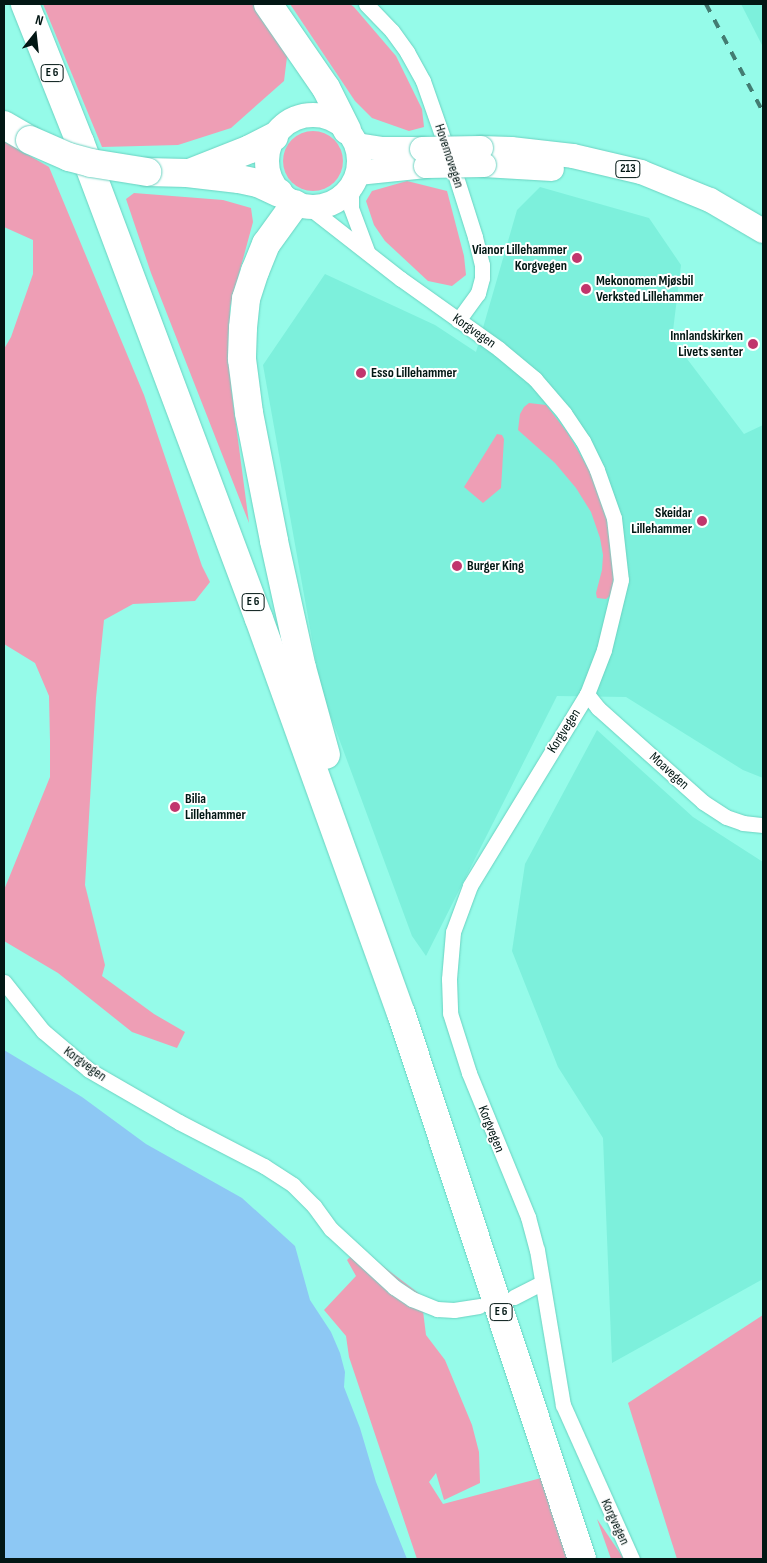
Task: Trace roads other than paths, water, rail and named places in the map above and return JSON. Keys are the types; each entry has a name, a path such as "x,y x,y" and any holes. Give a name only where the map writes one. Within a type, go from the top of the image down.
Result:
{"highway":[{"path":"8,4 35,73 54,110 71,134 80,142"},
{"name":"E 6","path":"25,4 80,142 259,619 418,1065 582,1559"},
{"path":"268,4 321,81 352,137"},
{"path":"4,125 30,140 90,163 147,172 188,173 258,183 295,202 266,244 246,299 242,359 249,413 302,668 326,754 409,1000 418,1040 418,1065"},
{"path":"188,173 250,149 274,137"}],"main road":[{"name":"213","path":"274,137 286,124 295,119 313,115 332,119 352,137 383,149 424,157 483,156 572,171 637,186 704,213 763,247"},
{"path":"274,137 267,162 270,178 295,202 324,206 337,201 348,192 357,177 360,162 352,137"},
{"name":"213","path":"483,156 511,149 573,156 641,172 710,200 763,231"},
{"name":"213","path":"357,177 424,157"}],"street":[{"name":"Hovemovegen","path":"366,4 392,31 407,52 422,81 450,158 475,237 482,265 482,278 478,294 458,320"},
{"path":"357,177 351,195 351,208 367,251"},
{"name":"Korgvegen","path":"295,202 367,251 401,279 499,349 528,373 564,413 583,441 607,494 614,518 622,580 604,650 587,694 470,886 453,932 450,952 450,1013 469,1073 528,1217 537,1250 563,1405 632,1559"},
{"name":"Moavegen","path":"587,694 598,708 704,802 726,817 743,823 763,825"},
{"name":"Korgvegen","path":"4,982 43,1030 89,1070 179,1122 264,1166 293,1185 314,1206 331,1228 394,1287 412,1299 437,1309 454,1310 479,1306"},
{"path":"514,1297 542,1284"}],"water":[{"path":"4,1050 82,1097 146,1144 242,1198 295,1246 310,1300 331,1332 340,1353 345,1372 344,1387 360,1428 376,1482 407,1559 4,1559"}],"railway":[{"path":"706,4 763,112"}],"place":[{"name":"Vianor Lillehammer Korgvegen","path":"577,258"},
{"name":"Mekonomen Mjøsbil Verksted Lillehammer","path":"586,289"},
{"name":"Innlandskirken Livets senter","path":"753,344"},
{"name":"Esso Lillehammer","path":"361,373"},
{"name":"Skeidar Lillehammer","path":"702,521"},
{"name":"Burger King","path":"457,566"},
{"name":"Bilia Lillehammer","path":"175,807"}]}
